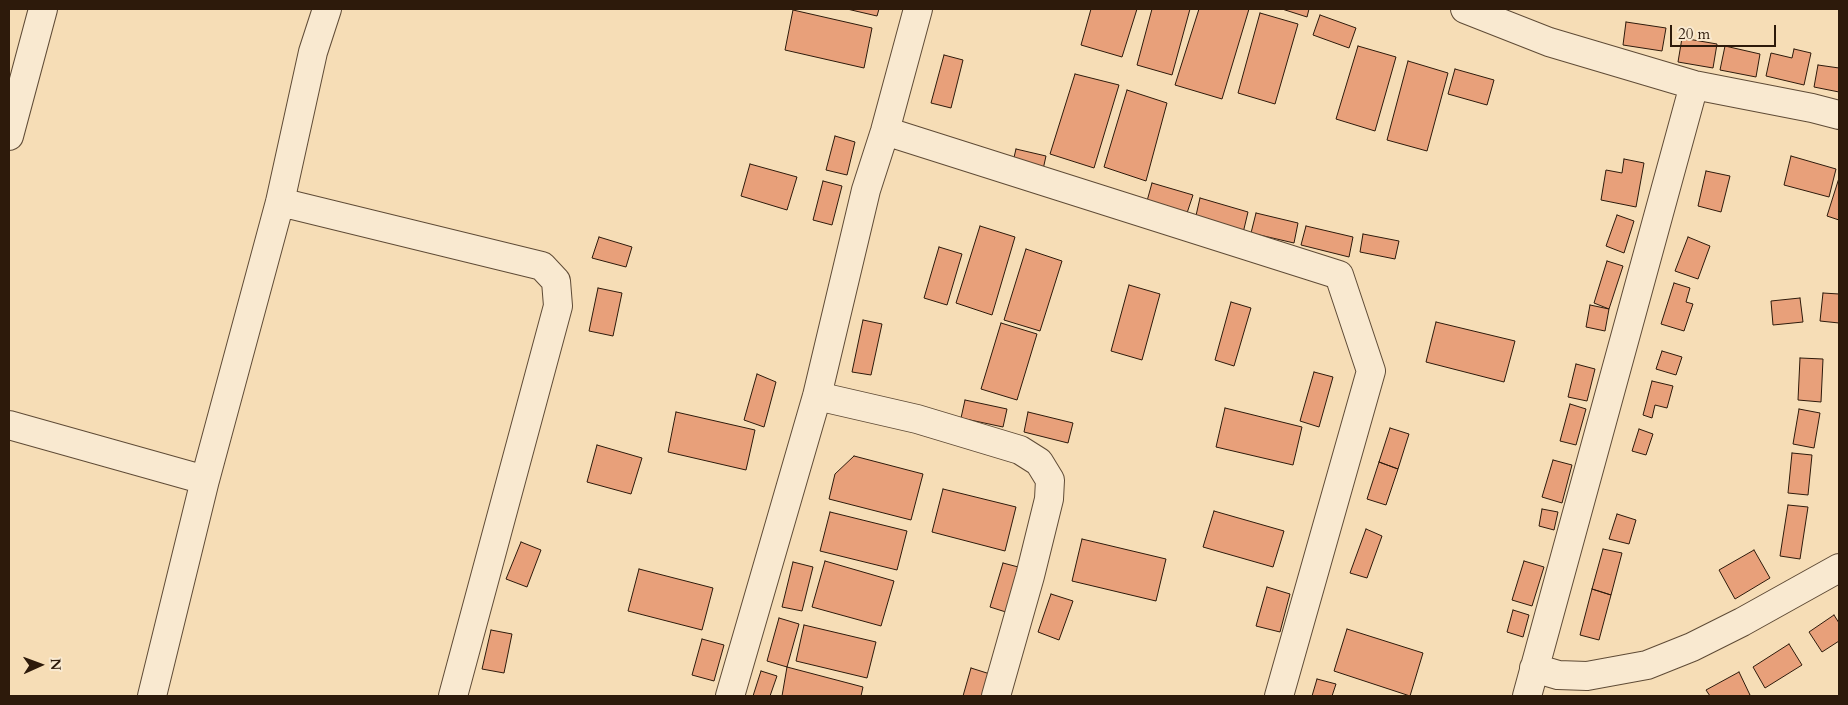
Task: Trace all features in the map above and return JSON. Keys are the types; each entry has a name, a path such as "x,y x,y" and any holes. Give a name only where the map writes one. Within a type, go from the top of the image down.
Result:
{"street":[{"path":"9,136 43,9"},
{"path":"152,696 206,480 280,202 313,52 327,9"},
{"path":"730,696 817,396 866,190 885,131 918,9"},
{"path":"1465,9 1549,42 1694,84 1839,115"},
{"path":"1527,696 1694,84"},
{"path":"885,131 1339,276 1371,371 1279,696"},
{"path":"280,202 542,266 556,282 558,306 453,696"},
{"path":"817,396 917,419 1020,450 1039,462 1050,480 1049,499 1030,576 996,696"},
{"path":"9,425 206,480"},
{"path":"1534,668 1558,675 1587,676 1647,665 1700,643 1839,568"}],"building":[{"path":"847,9 879,9 877,16"},
{"path":"1091,9 1137,9 1122,57 1081,45"},
{"path":"1152,9 1190,9 1172,75 1137,65"},
{"path":"1199,9 1249,9 1222,99 1175,85"},
{"path":"1282,9 1309,9 1307,17"},
{"path":"793,10 872,28 864,68 785,50"},
{"path":"1260,13 1298,24 1275,104 1238,93"},
{"path":"1320,15 1356,28 1349,48 1313,35"},
{"path":"1626,22 1666,28 1662,51 1623,45"},
{"path":"1682,38 1717,44 1713,68 1678,62"},
{"path":"1358,46 1396,57 1375,131 1336,119"},
{"path":"1725,46 1760,54 1756,77 1720,70"},
{"path":"1794,49 1811,53 1804,85 1766,76 1771,53 1792,58"},
{"path":"944,55 963,60 951,108 931,103"},
{"path":"1408,61 1448,73 1427,151 1387,140"},
{"path":"1818,65 1839,68 1839,92 1814,87"},
{"path":"1455,69 1494,80 1487,105 1448,94"},
{"path":"1075,74 1119,85 1094,168 1050,154"},
{"path":"1127,90 1167,103 1146,181 1104,167"},
{"path":"835,136 855,142 847,175 826,170"},
{"path":"1016,149 1046,156 1042,174 1012,166"},
{"path":"1791,156 1836,169 1829,197 1784,185"},
{"path":"1624,159 1644,163 1636,207 1601,200 1606,170 1622,173"},
{"path":"750,164 797,177 787,210 741,196"},
{"path":"1706,171 1730,176 1721,212 1698,206"},
{"path":"1839,178 1839,220 1827,216"},
{"path":"823,181 842,186 832,225 813,220"},
{"path":"1152,183 1193,195 1187,213 1147,201"},
{"path":"1200,198 1248,212 1243,233 1195,220"},
{"path":"1256,213 1298,223 1294,243 1251,233"},
{"path":"1617,215 1634,221 1624,253 1606,246"},
{"path":"980,226 1015,237 992,315 956,303"},
{"path":"1306,226 1353,237 1349,257 1301,245"},
{"path":"1363,234 1399,241 1395,259 1360,252"},
{"path":"599,237 632,247 626,267 592,258"},
{"path":"1688,237 1710,246 1698,279 1675,271"},
{"path":"939,247 962,254 947,305 924,298"},
{"path":"1026,249 1062,261 1040,331 1004,320"},
{"path":"1607,261 1623,266 1609,309 1594,303"},
{"path":"1674,283 1690,288 1686,302 1693,304 1684,331 1661,324"},
{"path":"1129,285 1160,294 1142,360 1111,351"},
{"path":"598,288 622,293 613,336 589,331"},
{"path":"1823,293 1839,294 1839,323 1820,321"},
{"path":"1800,298 1803,322 1773,325 1771,301"},
{"path":"1231,302 1251,308 1234,366 1215,360"},
{"path":"1590,305 1609,309 1605,331 1586,327"},
{"path":"863,320 882,324 871,375 852,372"},
{"path":"1436,322 1515,341 1504,382 1426,362"},
{"path":"1001,323 1037,334 1017,400 981,389"},
{"path":"1662,351 1682,357 1676,375 1656,369"},
{"path":"1800,358 1823,359 1821,402 1798,400"},
{"path":"1576,364 1595,369 1587,401 1568,397"},
{"path":"1314,372 1333,377 1319,427 1300,421"},
{"path":"757,374 776,382 764,427 744,420"},
{"path":"1652,381 1673,386 1667,408 1655,405 1652,418 1643,415"},
{"path":"965,400 1007,409 1003,427 961,418"},
{"path":"1570,404 1586,409 1576,445 1560,441"},
{"path":"1225,408 1302,427 1293,465 1216,447"},
{"path":"1799,409 1820,413 1814,448 1793,444"},
{"path":"676,412 755,430 746,470 668,452"},
{"path":"1028,412 1073,423 1068,443 1024,432"},
{"path":"1390,428 1409,434 1398,469 1379,462"},
{"path":"1639,429 1653,434 1646,455 1632,451"},
{"path":"597,445 642,458 631,494 587,482"},
{"path":"1792,453 1812,455 1808,495 1788,493"},
{"path":"854,456 923,474 911,520 829,499 835,474"},
{"path":"1553,460 1572,465 1562,503 1542,497"},
{"path":"1379,462 1398,469 1386,505 1367,499"},
{"path":"943,489 1016,507 1005,551 932,532"},
{"path":"1788,505 1808,507 1800,559 1780,556"},
{"path":"1542,509 1558,512 1554,530 1539,526"},
{"path":"1214,511 1284,531 1273,567 1203,547"},
{"path":"830,512 907,531 897,570 820,551"},
{"path":"1617,514 1636,520 1629,544 1609,539"},
{"path":"1366,529 1382,536 1367,578 1350,573"},
{"path":"1082,539 1166,559 1156,601 1072,581"},
{"path":"521,542 541,550 527,587 506,579"},
{"path":"1603,549 1622,553 1611,595 1592,589"},
{"path":"1754,550 1770,578 1735,599 1719,570"},
{"path":"825,561 894,581 881,626 812,607"},
{"path":"1524,561 1544,567 1532,606 1512,600"},
{"path":"793,562 813,567 802,611 782,607"},
{"path":"1003,563 1022,568 1009,613 990,607"},
{"path":"639,569 713,588 702,630 628,611"},
{"path":"1267,587 1290,594 1280,632 1256,626"},
{"path":"1592,589 1611,595 1599,640 1580,635"},
{"path":"1051,594 1073,601 1059,640 1038,632"},
{"path":"1513,610 1529,615 1523,637 1507,632"},
{"path":"1834,615 1839,623 1839,641 1822,652 1809,632"},
{"path":"779,618 799,624 787,667 767,661"},
{"path":"804,625 876,642 867,678 796,661"},
{"path":"1347,629 1423,653 1410,696 1334,671"},
{"path":"491,630 512,634 504,673 482,669"},
{"path":"702,639 724,645 714,681 692,675"},
{"path":"1789,644 1802,665 1765,688 1753,667"},
{"path":"787,667 863,687 861,696 782,696"},
{"path":"971,668 990,674 983,696 963,696"},
{"path":"761,671 777,676 770,696 753,696"},
{"path":"1739,672 1750,695 1710,696 1706,690"},
{"path":"1317,679 1336,684 1332,696 1312,696"}]}
